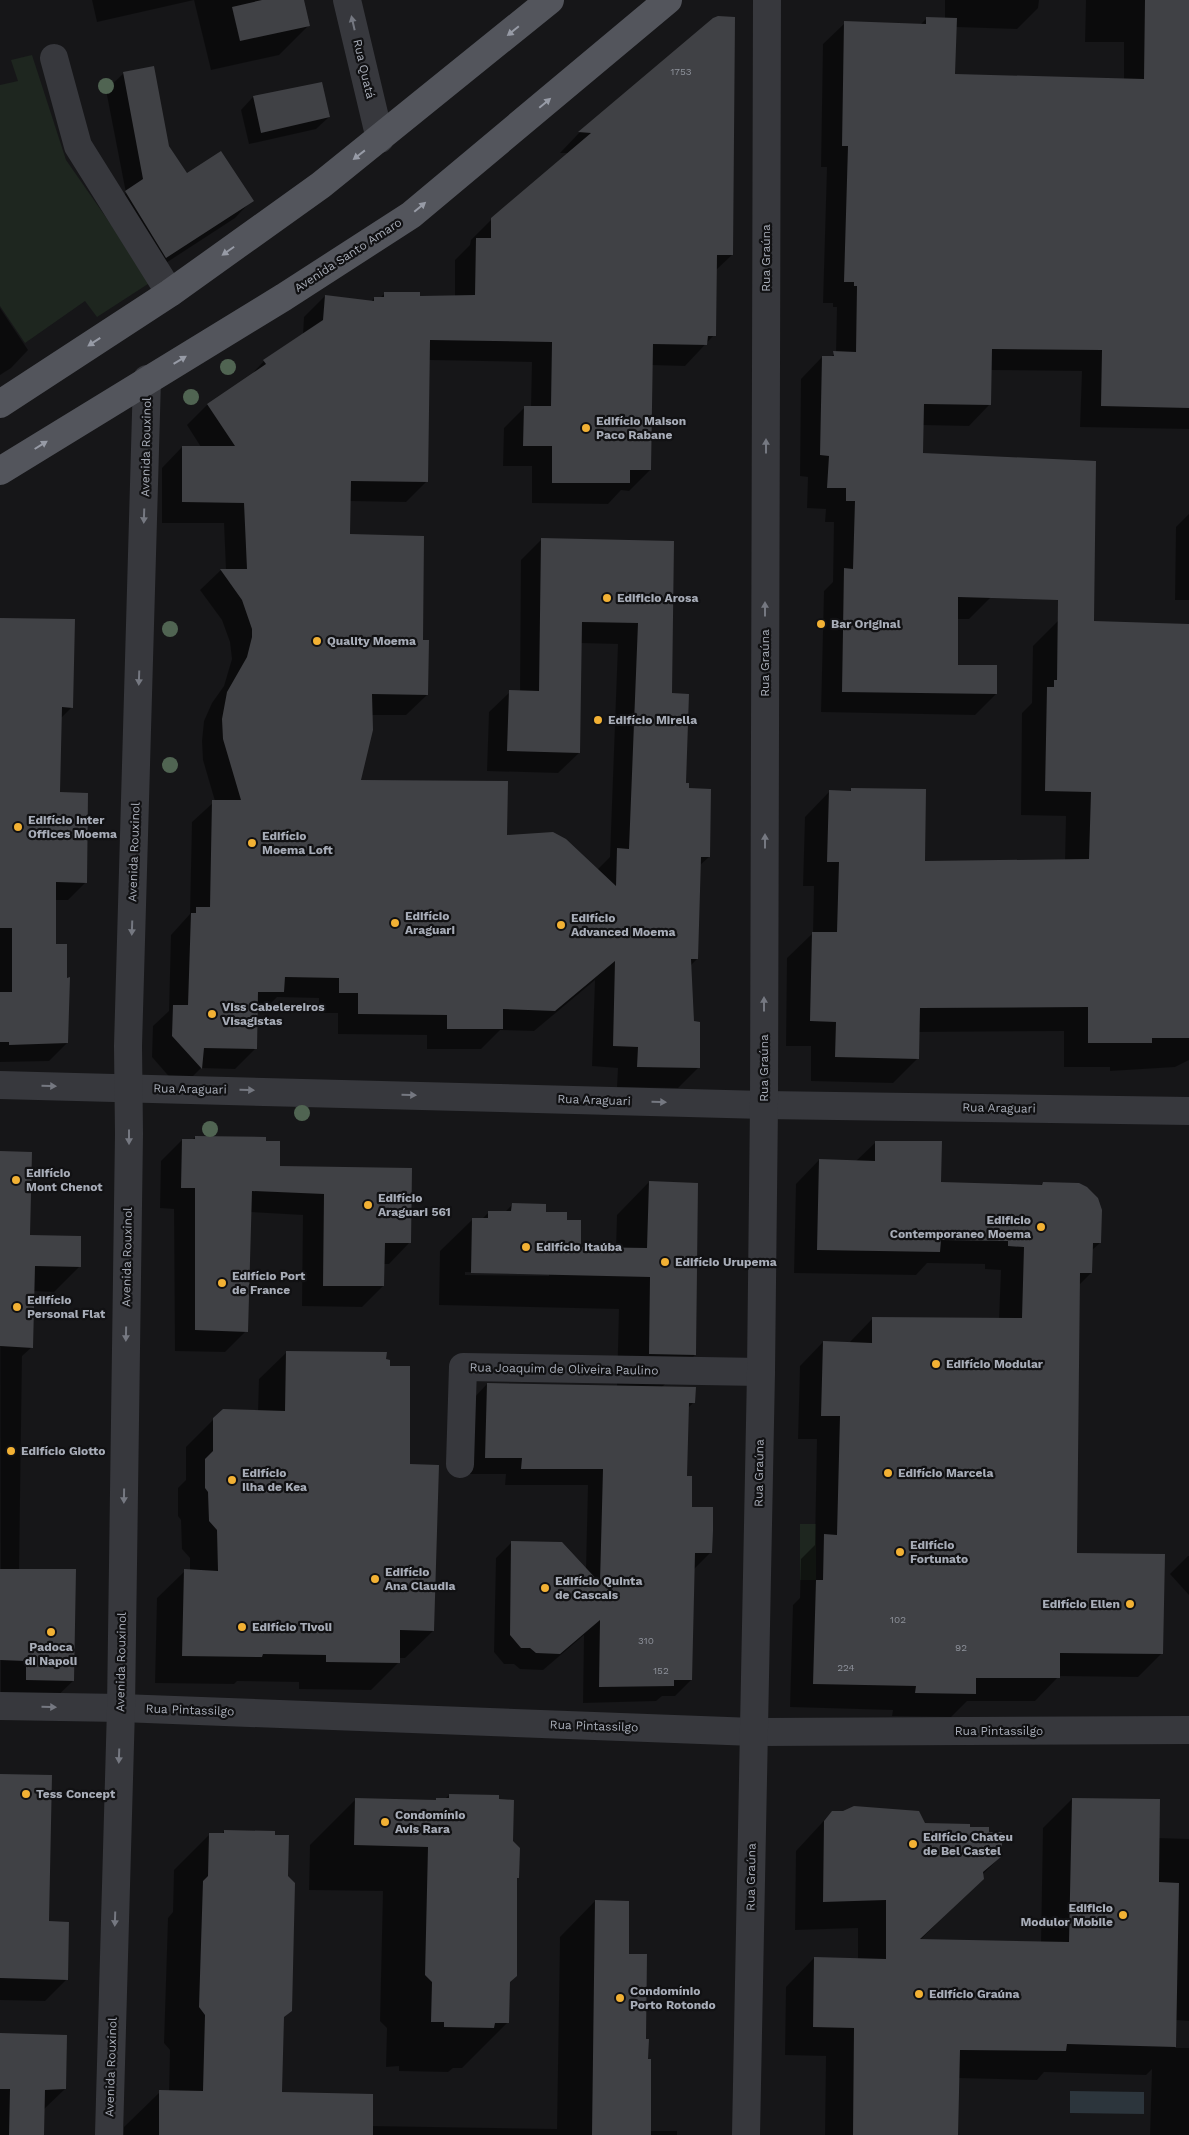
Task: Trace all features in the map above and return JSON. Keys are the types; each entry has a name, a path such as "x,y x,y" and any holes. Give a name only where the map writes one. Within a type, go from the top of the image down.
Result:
{"main road":[{"path":"0,404 170,293 321,186 550,0"},
{"name":"Avenida Santo Amaro","path":"0,471 284,297 411,214 668,0"}],"street":[{"name":"Rua Quatá","path":"347,0 380,139"},
{"name":"Rua Graúna","path":"746,2135 761,1372 764,1105 767,0"},
{"path":"54,58 78,146 170,293"},
{"name":"Avenida Rouxinol","path":"109,2135 121,1708 128,1088 147,380"},
{"name":"Rua Araguari","path":"0,1085 764,1105 1189,1111"},
{"name":"Rua Joaquim de Oliveira Paulino","path":"460,1464 463,1367 761,1372"},
{"name":"Rua Pintassilgo","path":"0,1706 121,1708 754,1732 1189,1730"}],"shaded area":[{"path":"32,55 66,160 151,282 97,317 85,301 25,343 0,306 0,85 18,81 11,60"},
{"path":"800,1524 816,1524 816,1580 800,1580"},
{"path":"1070,2091 1144,2092 1144,2114 1070,2113"}],"building":[{"path":"262,0 304,0 310,26 240,41 232,7"},
{"path":"1145,0 1189,0 1189,408 1101,406 1102,350 992,349 991,405 924,404 923,453 1096,461 1094,621 1189,624 1189,1038 1152,1038 1152,1043 1088,1043 1088,1007 920,1008 919,1059 835,1057 836,1022 810,1021 812,932 837,932 839,862 827,862 829,790 851,791 851,788 926,789 925,861 1089,859 1091,792 1045,791 1047,687 1054,687 1054,680 1057,680 1058,600 958,597 958,665 997,665 997,694 842,692 844,568 853,569 855,501 846,501 846,488 827,488 829,456 820,455 822,356 834,356 833,351 856,352 857,286 854,286 854,282 844,282 848,146 842,146 844,21 926,24 926,17 957,18 955,74 1144,79"},
{"path":"718,16 735,17 733,255 717,255 716,336 708,336 707,345 653,344 651,470 630,470 630,483 552,483 552,446 523,446 524,406 551,406 552,342 430,340 428,482 351,481 350,534 424,536 423,640 429,640 428,695 372,694 373,730 361,780 508,781 507,835 553,832 566,839 616,886 617,848 629,849 638,623 582,622 580,753 507,751 509,690 539,691 541,538 674,541 672,693 689,694 686,783 689,783 689,788 711,789 710,857 701,857 698,959 691,959 694,1021 700,1022 700,1068 637,1067 638,1047 613,1046 615,961 555,1011 503,1009 503,1029 447,1029 447,1015 358,1014 358,993 339,993 339,978 285,977 284,992 258,992 257,1049 204,1048 202,1069 172,1036 173,1005 188,1005 191,913 196,913 196,907 210,907 212,800 241,800 223,739 222,719 227,692 247,657 252,629 242,600 220,569 247,569 244,503 182,502 182,446 235,446 207,404 266,364 263,360 323,320 325,295 374,301 374,297 384,297 384,292 420,292 420,296 475,295 476,238 491,238 491,218 591,133 578,132 713,18"},
{"path":"154,66 169,146 187,173 221,151 254,201 166,258 125,191 143,179 123,72"},
{"path":"322,82 330,117 261,133 253,96"},
{"path":"0,618 75,619 73,708 62,707 60,792 88,793 87,883 56,882 56,944 67,944 67,978 70,977 68,1043 9,1045 9,1042 0,1042 0,992 12,992 12,928 0,928"},
{"path":"195,1136 266,1137 266,1141 280,1141 280,1166 412,1168 411,1243 385,1243 384,1286 323,1286 324,1194 252,1191 248,1332 195,1330 195,1188 181,1188 182,1139 195,1139"},
{"path":"875,1141 942,1141 941,1182 1042,1185 1043,1182 1079,1183 1087,1187 1098,1198 1102,1210 1101,1243 1093,1243 1092,1273 1080,1273 1077,1553 1165,1554 1163,1654 1060,1653 1060,1678 976,1678 976,1694 915,1693 916,1686 813,1684 816,1580 823,1580 824,1534 837,1535 840,1416 821,1416 823,1341 872,1343 872,1317 1022,1318 1024,1247 1008,1246 1008,1241 941,1240 940,1252 817,1250 819,1159 875,1161"},
{"path":"0,1151 32,1152 30,1235 81,1236 81,1267 35,1266 33,1348 0,1346"},
{"path":"649,1181 698,1183 696,1355 649,1354 650,1277 471,1273 472,1218 488,1218 488,1211 511,1211 512,1203 546,1204 546,1212 567,1212 567,1220 581,1220 581,1247 647,1248"},
{"path":"286,1351 387,1352 386,1359 390,1360 390,1366 410,1366 410,1464 439,1465 434,1631 400,1630 400,1663 326,1662 326,1655 263,1654 262,1657 182,1656 184,1569 218,1571 217,1530 209,1521 208,1492 205,1488 205,1459 213,1451 213,1418 223,1409 285,1411"},
{"path":"487,1383 696,1387 695,1403 689,1403 687,1476 692,1476 692,1507 713,1507 713,1531 712,1553 695,1553 692,1680 674,1680 674,1686 599,1687 600,1620 560,1654 536,1653 530,1648 521,1648 510,1635 511,1541 562,1542 600,1583 603,1469 521,1469 522,1458 485,1458"},
{"name":"Padoca di Napoli","path":"0,1569 76,1569 74,1681 26,1680 26,1661 0,1660"},
{"path":"0,1774 52,1775 49,1921 69,1922 68,1980 0,1978"},
{"path":"449,1794 499,1795 499,1799 514,1800 513,1841 520,1848 519,1878 517,1878 517,1976 510,1982 509,2023 495,2023 494,2028 444,2027 444,2022 431,2022 432,1982 425,1975 428,1847 354,1845 355,1798 436,1800 436,1798 449,1798"},
{"path":"1072,1798 1160,1799 1159,1882 1179,1883 1176,2047 1067,2044 1066,2051 960,2050 958,2135 853,2135 854,2028 813,2027 814,1957 886,1959 886,1900 823,1902 824,1821 832,1811 843,1811 854,1806 919,1811 925,1823 970,1824 970,1827 989,1827 989,1832 1002,1832 1002,1856 983,1872 984,1879 920,1939 1069,1942"},
{"path":"224,1830 275,1831 275,1835 289,1835 288,1876 295,1883 292,2011 284,2017 282,2092 373,2094 373,2135 159,2135 159,2090 203,2091 205,2015 199,2007 203,1881 208,1876 209,1833 224,1833"},
{"name":"Condomínio Porto Rotondo","path":"595,1900 629,1901 629,1954 647,1954 646,2039 649,2039 648,2059 651,2059 651,2135 592,2135"},
{"path":"0,2033 67,2035 66,2089 45,2090 44,2135 9,2135 10,2089 0,2089"}],"place":[{"name":"Edifício Maison Paco Rabane","path":"586,428"},
{"name":"Edificio Arosa","path":"607,598"},
{"name":"Bar Original","path":"821,624"},
{"name":"Quality Moema","path":"317,641"},
{"name":"Edifício Mirella","path":"598,720"},
{"name":"Edifício Inter Offices Moema","path":"18,827"},
{"name":"Edifício Moema Loft","path":"252,843"},
{"name":"Edifício Araguari","path":"395,923"},
{"name":"Edifício Advanced Moema","path":"561,925"},
{"name":"Viss Cabelereiros Visagistas","path":"212,1014"},
{"name":"Edifício Mont Chenot","path":"16,1180"},
{"name":"Edifício Araguari 561","path":"368,1205"},
{"name":"Edificio Contemporaneo Moema","path":"1041,1227"},
{"name":"Edifício Itaúba","path":"526,1247"},
{"name":"Edifício Urupema","path":"665,1262"},
{"name":"Edifício Port de France","path":"222,1283"},
{"name":"Edifício Personal Flat","path":"17,1307"},
{"name":"Edifício Modular","path":"936,1364"},
{"name":"Edifício Giotto","path":"11,1451"},
{"name":"Edifício Marcela","path":"888,1473"},
{"name":"Edifício Ilha de Kea","path":"232,1480"},
{"name":"Edifício Fortunato","path":"900,1552"},
{"name":"Edifício Ana Claudia","path":"375,1579"},
{"name":"Edifício Quinta de Cascais","path":"545,1588"},
{"name":"Edifício Ellen","path":"1130,1604"},
{"name":"Edifício Tivoli","path":"242,1627"},
{"name":"Padoca di Napoli","path":"51,1632"},
{"name":"Tess Concept","path":"26,1794"},
{"name":"Condomínio Avis Rara","path":"385,1822"},
{"name":"Edifício Chateu de Bel Castel","path":"913,1844"},
{"name":"Edificio Modulor Mobile","path":"1123,1915"},
{"name":"Edifício Graúna","path":"919,1994"},
{"name":"Condomínio Porto Rotondo","path":"620,1998"}]}
